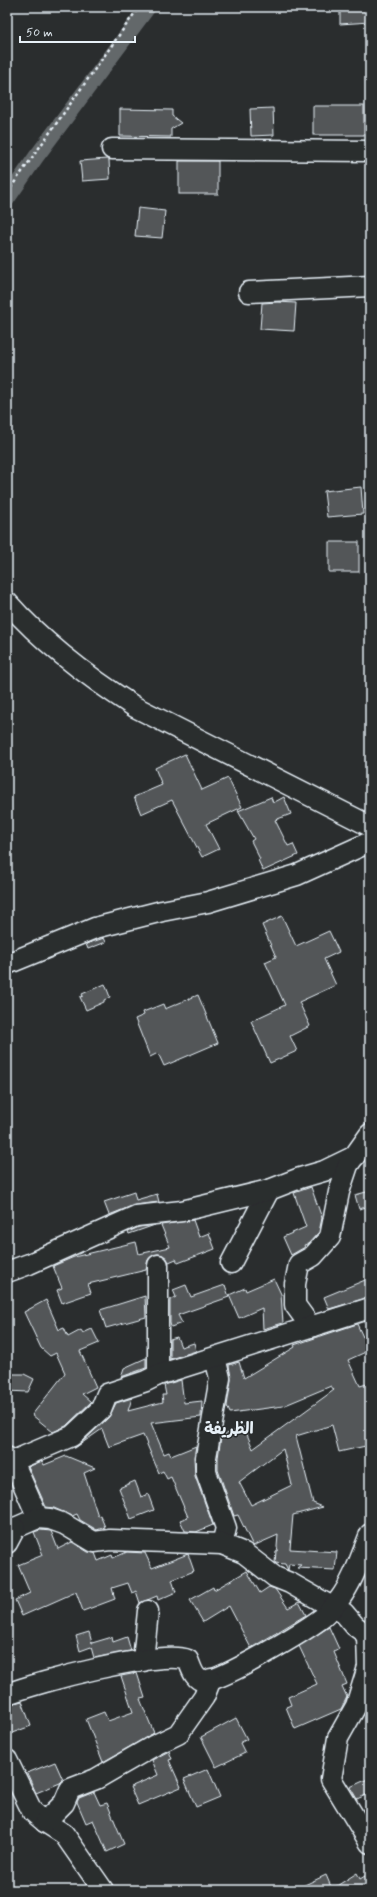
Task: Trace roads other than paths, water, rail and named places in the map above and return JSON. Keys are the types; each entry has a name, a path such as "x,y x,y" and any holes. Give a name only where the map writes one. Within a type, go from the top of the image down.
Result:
{"street":[{"path":"112,149 370,151"},
{"path":"249,292 370,286"},
{"path":"7,602 37,633 67,660 100,685 135,707 370,826"},
{"path":"7,964 95,928 162,911 208,902 297,875 370,842"},
{"path":"311,1326 295,1306 295,1284 300,1264 314,1256 330,1238 339,1192 348,1165 370,1134"},
{"path":"7,1272 29,1264 136,1216 182,1211 269,1190 300,1178 324,1171 355,1156"},
{"path":"231,1263 269,1190"},
{"path":"158,1265 158,1375"},
{"path":"38,1518 10,1459 72,1436 101,1409 107,1394 146,1381 158,1375 370,1308"},
{"path":"215,1358 220,1378 206,1456 206,1472 226,1528 222,1544"},
{"path":"10,1534 38,1518 50,1519 64,1524 94,1542 110,1540 222,1544 244,1553 275,1577 290,1583 344,1613 355,1626 369,1636 368,1667 356,1706 338,1738 332,1779 370,1843"},
{"path":"7,1694 81,1672 144,1661 181,1657 188,1660 194,1675 199,1679 204,1681 211,1679 278,1646 323,1617 351,1581 370,1534"},
{"path":"144,1661 148,1611"},
{"path":"45,1822 64,1803 70,1790 102,1776 155,1745 178,1734 204,1696 211,1679"},
{"path":"7,1760 32,1811 45,1822 64,1834 103,1890"}],"waterway":[{"path":"7,199 36,157 148,7"}],"district":[{"name":"الظريفة","path":"229,1429"}]}
